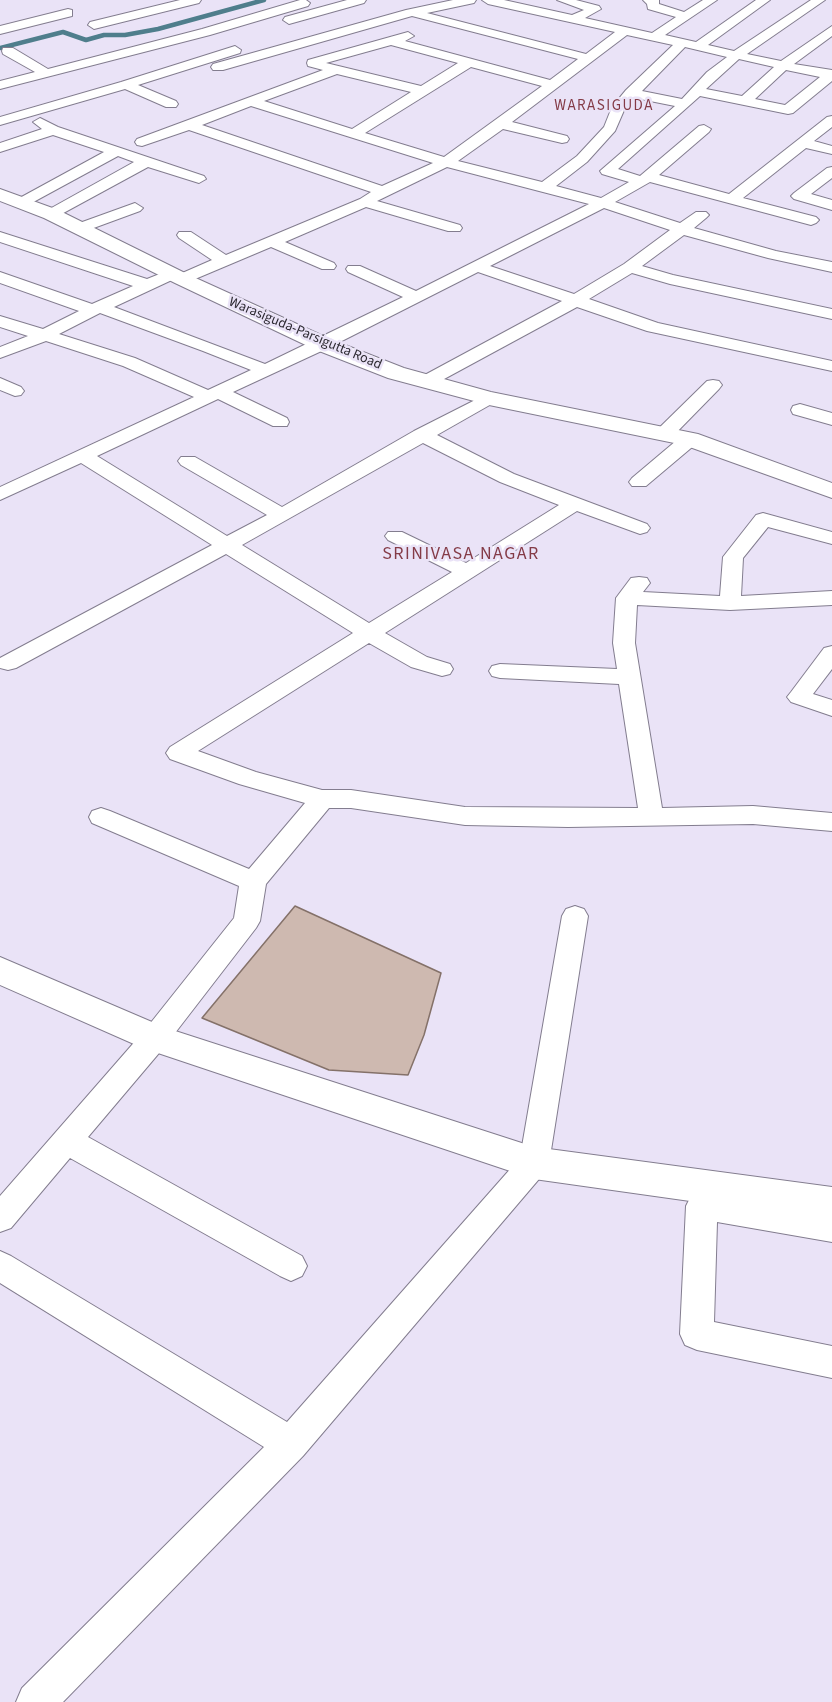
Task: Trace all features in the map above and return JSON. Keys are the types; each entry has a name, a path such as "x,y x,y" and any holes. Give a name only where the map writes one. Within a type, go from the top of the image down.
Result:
{"street":[{"path":"94,25 195,0"},
{"path":"239,35 360,0"},
{"path":"218,67 410,13 470,0"},
{"path":"488,0 831,75"},
{"path":"563,0 595,9 573,19"},
{"path":"649,0 654,2 652,6 686,16"},
{"path":"655,36 711,0"},
{"path":"0,85 135,50 301,2 321,10"},
{"path":"700,45 773,2 805,8 820,5"},
{"path":"52,3 106,31"},
{"path":"607,171 685,104 696,91 738,54 805,8"},
{"path":"0,30 68,13"},
{"path":"410,13 588,58"},
{"path":"300,61 392,41 452,23"},
{"path":"0,352 43,336 148,285 231,259 365,202 383,190 446,162 628,30"},
{"path":"746,101 784,65 832,30"},
{"path":"392,41 552,85"},
{"path":"121,42 135,50"},
{"path":"545,187 577,163 610,128 619,107 631,93 683,42"},
{"path":"0,121 126,85 236,50"},
{"path":"8,51 46,73"},
{"path":"272,53 423,91"},
{"path":"355,133 469,62"},
{"path":"142,142 336,70"},
{"path":"696,91 788,110 831,75"},
{"path":"126,85 171,104"},
{"path":"631,93 685,104"},
{"path":"252,102 446,162 603,203 681,229 774,255 832,267"},
{"path":"8,105 53,130 199,179"},
{"path":"732,199 832,120"},
{"path":"501,124 562,139"},
{"path":"189,125 383,190"},
{"path":"610,128 686,145"},
{"path":"0,494 322,344 603,203 645,179 704,129"},
{"path":"0,148 53,130"},
{"path":"803,143 832,150"},
{"path":"21,203 115,152"},
{"path":"51,214 146,162"},
{"path":"577,163 811,220"},
{"path":"832,171 799,195 832,205"},
{"name":"Warasiguda-Parsigutta Road","path":"0,195 51,214 322,344 396,373 489,398 690,439 832,492"},
{"path":"365,202 454,228"},
{"path":"80,228 135,208"},
{"path":"427,381 575,301 630,267 701,215"},
{"path":"185,235 231,259"},
{"path":"0,237 148,285"},
{"path":"270,241 328,266"},
{"path":"478,267 653,327 829,359"},
{"path":"630,267 670,279 832,315"},
{"path":"354,269 416,297"},
{"path":"0,278 97,308 209,347 265,370"},
{"path":"0,321 129,362 280,422"},
{"path":"664,434 713,385"},
{"path":"8,663 282,515 489,398"},
{"path":"800,410 832,419"},
{"path":"421,435 507,478 640,528"},
{"path":"639,482 690,439"},
{"path":"83,456 369,633 419,662 442,669"},
{"path":"188,461 282,515"},
{"path":"0,472 21,484"},
{"path":"574,504 178,753 248,778 321,799 351,799 465,816 568,818 753,815 832,822"},
{"path":"730,603 733,558 763,519 832,538"},
{"path":"395,536 469,572"},
{"path":"651,815 624,643 633,590 730,603 832,598"},
{"path":"832,653 799,698 832,708"},
{"path":"501,671 630,677"},
{"path":"0,1218 155,1038 247,921 254,881 321,799"},
{"path":"101,817 254,881"},
{"path":"36,1702 291,1444 534,1163 575,916"},
{"path":"0,970 155,1038 534,1163 832,1204"},
{"path":"67,1141 291,1266"},
{"path":"832,1228 702,1206 697,1334 832,1362"},
{"path":"0,1266 291,1444"}],"building":[{"path":"295,906 441,973 424,1035 408,1075 329,1070 202,1018"}],"waterway":[{"path":"0,48 63,32 86,40 104,35 125,35 158,29 264,0"}],"district":[{"name":"WARASIGUDA","path":"604,107"},
{"name":"SRINIVASA NAGAR","path":"461,555"}]}
